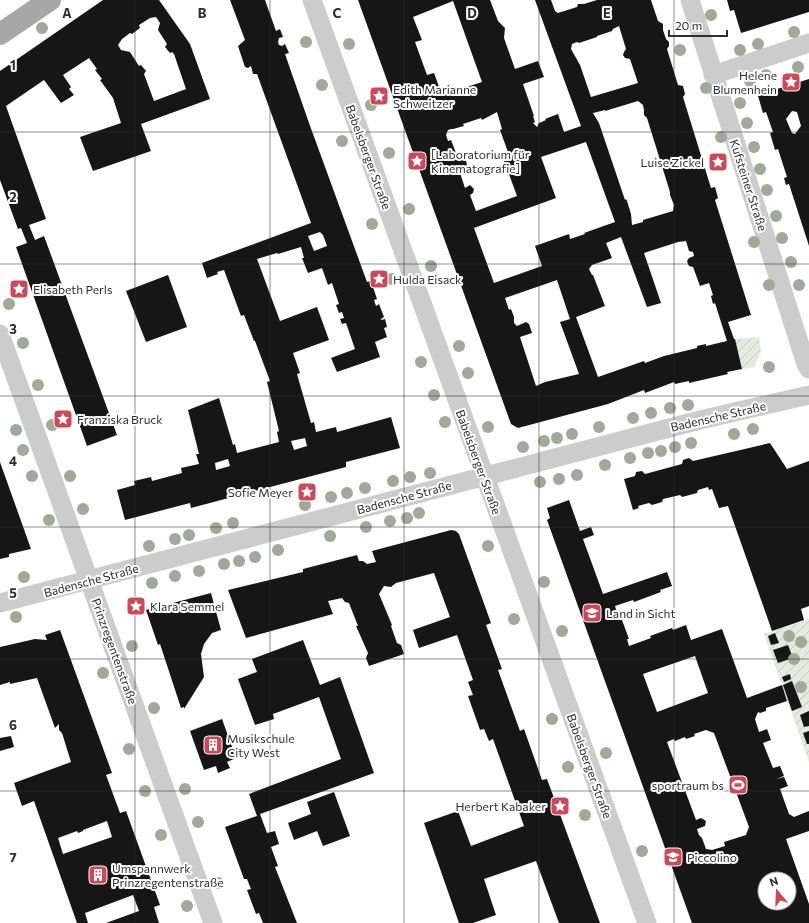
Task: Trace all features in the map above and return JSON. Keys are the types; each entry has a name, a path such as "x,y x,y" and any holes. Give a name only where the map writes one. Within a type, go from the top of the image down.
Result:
{"main road":[{"path":"0,34 50,0"}],"street":[{"name":"Babelsberger Straße","path":"312,0 646,923"},
{"name":"Kufsteiner Straße","path":"690,0 806,364 809,369"},
{"path":"714,75 809,43"},
{"name":"Prinzregentenstraße","path":"0,334 213,923"},
{"name":"Badensche Straße","path":"0,602 700,420 809,395"}],"shaded area":[{"path":"759,337 761,352 754,367 742,369 735,339"},
{"path":"809,619 809,762 764,634"}],"building":[{"path":"103,0 159,0 190,44 210,99 141,124 151,151 93,171 80,137 121,123 113,98 100,80 102,79 95,70 97,69 89,58 63,75 71,87 69,89 74,95 61,103 44,80 6,106 46,219 29,225 35,240 44,236 117,435 87,446 16,247 27,243 21,228 18,229 0,180 0,71","holes":["156,17 160,23 158,30 167,44 165,47 170,53 172,52 174,54 186,89 154,101 144,74 146,71 141,65 139,66 130,52 121,50 118,45 122,39 130,33 132,34 140,28 139,25 150,18"]},
{"path":"230,0 265,0 276,31 280,29 283,37 279,38 279,45 282,46 285,44 289,53 285,54 309,123 367,282 371,281 377,299 374,300 376,306 379,304 384,317 381,320 385,319 387,327 384,328 387,337 375,342 380,357 337,372 331,358 355,349 346,323 342,324 340,319 344,318 342,312 339,313 336,305 339,304 332,283 328,285 322,268 308,273 302,258 304,258 301,247 257,259 280,321 317,307 329,340 293,353 300,373 297,374 311,423 314,422 316,432 336,427 337,432 391,417 400,448 346,462 346,467 191,508 190,503 125,520 117,490 135,485 134,481 151,477 152,481 182,473 181,468 199,464 196,454 199,454 188,410 219,398 233,445 235,444 237,453 279,442 277,432 279,431 267,382 270,381 244,315 241,316 224,270 207,278 202,263 311,223 257,74 253,74 251,66 248,68 245,67 238,46 245,40","holes":["320,232 323,235 327,246 314,251 308,236","305,438 307,446 294,450 291,441","228,459 230,466 216,470 215,463"]},
{"path":"358,0 490,0 498,21 505,28 504,38 515,69 538,61 544,77 523,84 534,116 535,122 533,123 537,127 539,123 546,120 545,119 558,114 564,132 581,126 535,0 551,0 555,11 558,13 577,7 578,4 584,4 597,0 651,0 658,21 663,24 666,39 669,42 667,49 678,85 683,86 685,94 683,97 711,188 715,187 718,198 715,200 751,315 728,322 735,339 742,369 727,372 728,374 689,383 689,381 675,384 674,382 645,393 644,390 608,404 518,428 511,424","holes":["453,1 482,82 442,95 434,73 427,75 415,42 422,40 413,17","619,26 626,49 623,55 625,58 630,59 638,83 591,97 580,65 571,49 572,44 577,42 579,43 612,31","638,101 643,105 644,115 647,118 674,205 673,211 632,225 631,214 627,201 626,199 625,200 599,123 593,113","497,112 502,129 500,130 508,152 502,155 517,196 476,211 470,195 473,193 474,189 470,185 465,188 459,170 466,168 466,161 463,159 459,161 455,157 454,154 456,153 451,140 448,141 446,135 448,130 464,126 463,124 481,118 482,120","586,142 615,222 570,239 569,234 535,246 542,266 494,283 474,228 556,198 541,157","621,237 647,307 661,303 644,253 678,242 686,241 689,251 693,252 694,256 689,258 687,261 688,264 689,266 693,267 700,286 709,283 713,295 711,296 713,304 715,303 727,341 706,346 706,344 697,346 697,348 664,356 645,363 644,361 598,377 576,317 605,306 593,275 589,269 592,265 612,258 606,243","557,280 570,319 560,322 579,374 545,382 536,386 520,337 532,333 529,324 526,322 517,326 514,323 514,317 511,309 509,310 505,298"]},
{"path":"727,0 809,0 809,12 741,33 734,10 730,11"},
{"path":"809,79 809,246 789,184 786,185 784,178 787,177 778,149 775,150 770,133 773,132 766,112 763,113 758,96","holes":["792,111 797,112 801,126 795,134 792,133 786,119"]},
{"path":"168,275 187,327 146,342 126,291"},
{"path":"770,443 787,469 809,461 809,606 801,609 804,620 772,631 728,506 719,508 712,489 709,490 708,487 698,490 697,493 682,497 680,495 663,499 662,502 652,505 649,503 638,506 639,508 633,510 624,479 635,476 636,472 642,471 645,474 682,464 683,460 689,458 693,461"},
{"path":"0,462 31,549 9,554 9,557 0,559"},
{"path":"569,500 580,531 591,527 594,535 583,539 603,594 667,572 672,586 660,590 661,592 634,602 633,600 615,606 617,613 619,612 629,639 627,639 629,646 651,638 650,636 672,628 673,630 686,625 691,640 722,629 747,698 782,685 787,701 766,708 766,711 760,713 758,712 755,719 759,732 767,729 771,740 763,743 773,768 780,766 784,776 776,779 784,777 788,786 780,789 789,814 794,817 809,811 809,831 786,839 809,904 809,923 692,923 547,520 550,518 547,508","holes":["695,656 708,693 657,712 643,674","706,730 714,733 749,827 746,835 724,842 725,846 712,850 706,849 702,838 699,835 697,829 705,826 706,821 701,818 696,820 667,742 685,737 686,739 695,736 694,734"]},
{"path":"451,530 456,531 459,534 491,623 486,625 502,669 498,670 520,731 524,729 542,780 547,779 600,923 559,923 536,861 484,879 496,915 473,923 459,923 424,823 458,811 471,846 524,826 493,739 489,741 484,729 480,730 468,696 473,695 468,682 473,680 457,635 419,648 413,630 450,617 434,573 396,583 391,587 384,586 379,594 392,625 391,626 397,643 401,645 404,654 369,666 366,658 368,653 356,626 358,626 349,603 345,602 342,598 328,601 333,614 246,638 228,590 303,572 303,569 357,555 359,561 363,561 367,564 376,562 372,551"},
{"path":"211,593 221,630 212,633 204,644 201,654 204,677 184,709 184,707 181,708 160,644 158,645 146,610"},
{"path":"60,630 112,773 106,775 120,813 126,811 160,905 154,907 159,923 106,923 139,911 133,895 85,913 88,923 77,923 34,801 22,806 14,783 71,762 62,733 59,730 59,724 55,728 37,678 0,685 0,647 35,639 47,640 45,635","holes":["107,821 112,837 63,854 58,838 77,831 78,833"]},
{"path":"775,633 779,643 771,645 768,636"},
{"path":"303,640 320,685 340,677 374,773 260,814 267,833 275,831 279,844 271,847 278,866 275,867 297,923 263,923 259,913 256,914 247,890 251,889 247,879 244,879 225,827 257,816 249,794 341,759 319,697 273,714 274,719 255,725 238,679 257,672 252,659"},
{"path":"788,645 793,658 778,663 773,650"},
{"path":"790,674 791,679 784,682 782,677"},
{"path":"792,681 802,707 792,711 783,685"},
{"path":"809,711 809,726 804,727 800,715"},
{"name":"Musikschule City West","path":"222,719 236,758 227,762 230,768 218,773 216,766 204,770 190,731"},
{"path":"809,731 809,744 807,744 803,733"},
{"path":"11,736 14,747 0,751 0,738"},
{"path":"334,792 350,836 323,846 317,831 294,840 288,823 311,814 307,802"}],"place":[{"name":"Helene Blumenhein","path":"791,82"},
{"name":"Edith Marianne Schweitzer","path":"379,96"},
{"name":"[Laboratorium für Kinematografie]","path":"417,161"},
{"name":"Luise Zickel","path":"718,162"},
{"name":"Hulda Eisack","path":"379,279"},
{"name":"Elisabeth Perls","path":"19,289"},
{"name":"Franziska Bruck","path":"63,419"},
{"name":"Sofie Meyer","path":"307,492"},
{"name":"Klara Semmel","path":"136,606"},
{"name":"Land in Sicht","path":"592,613"},
{"name":"Musikschule City West","path":"213,745"},
{"name":"sportraum bs","path":"738,785"},
{"name":"Herbert Kabaker","path":"560,806"},
{"name":"Piccolino","path":"673,857"},
{"name":"Umspannwerk Prinzregentenstraße","path":"98,875"}]}
